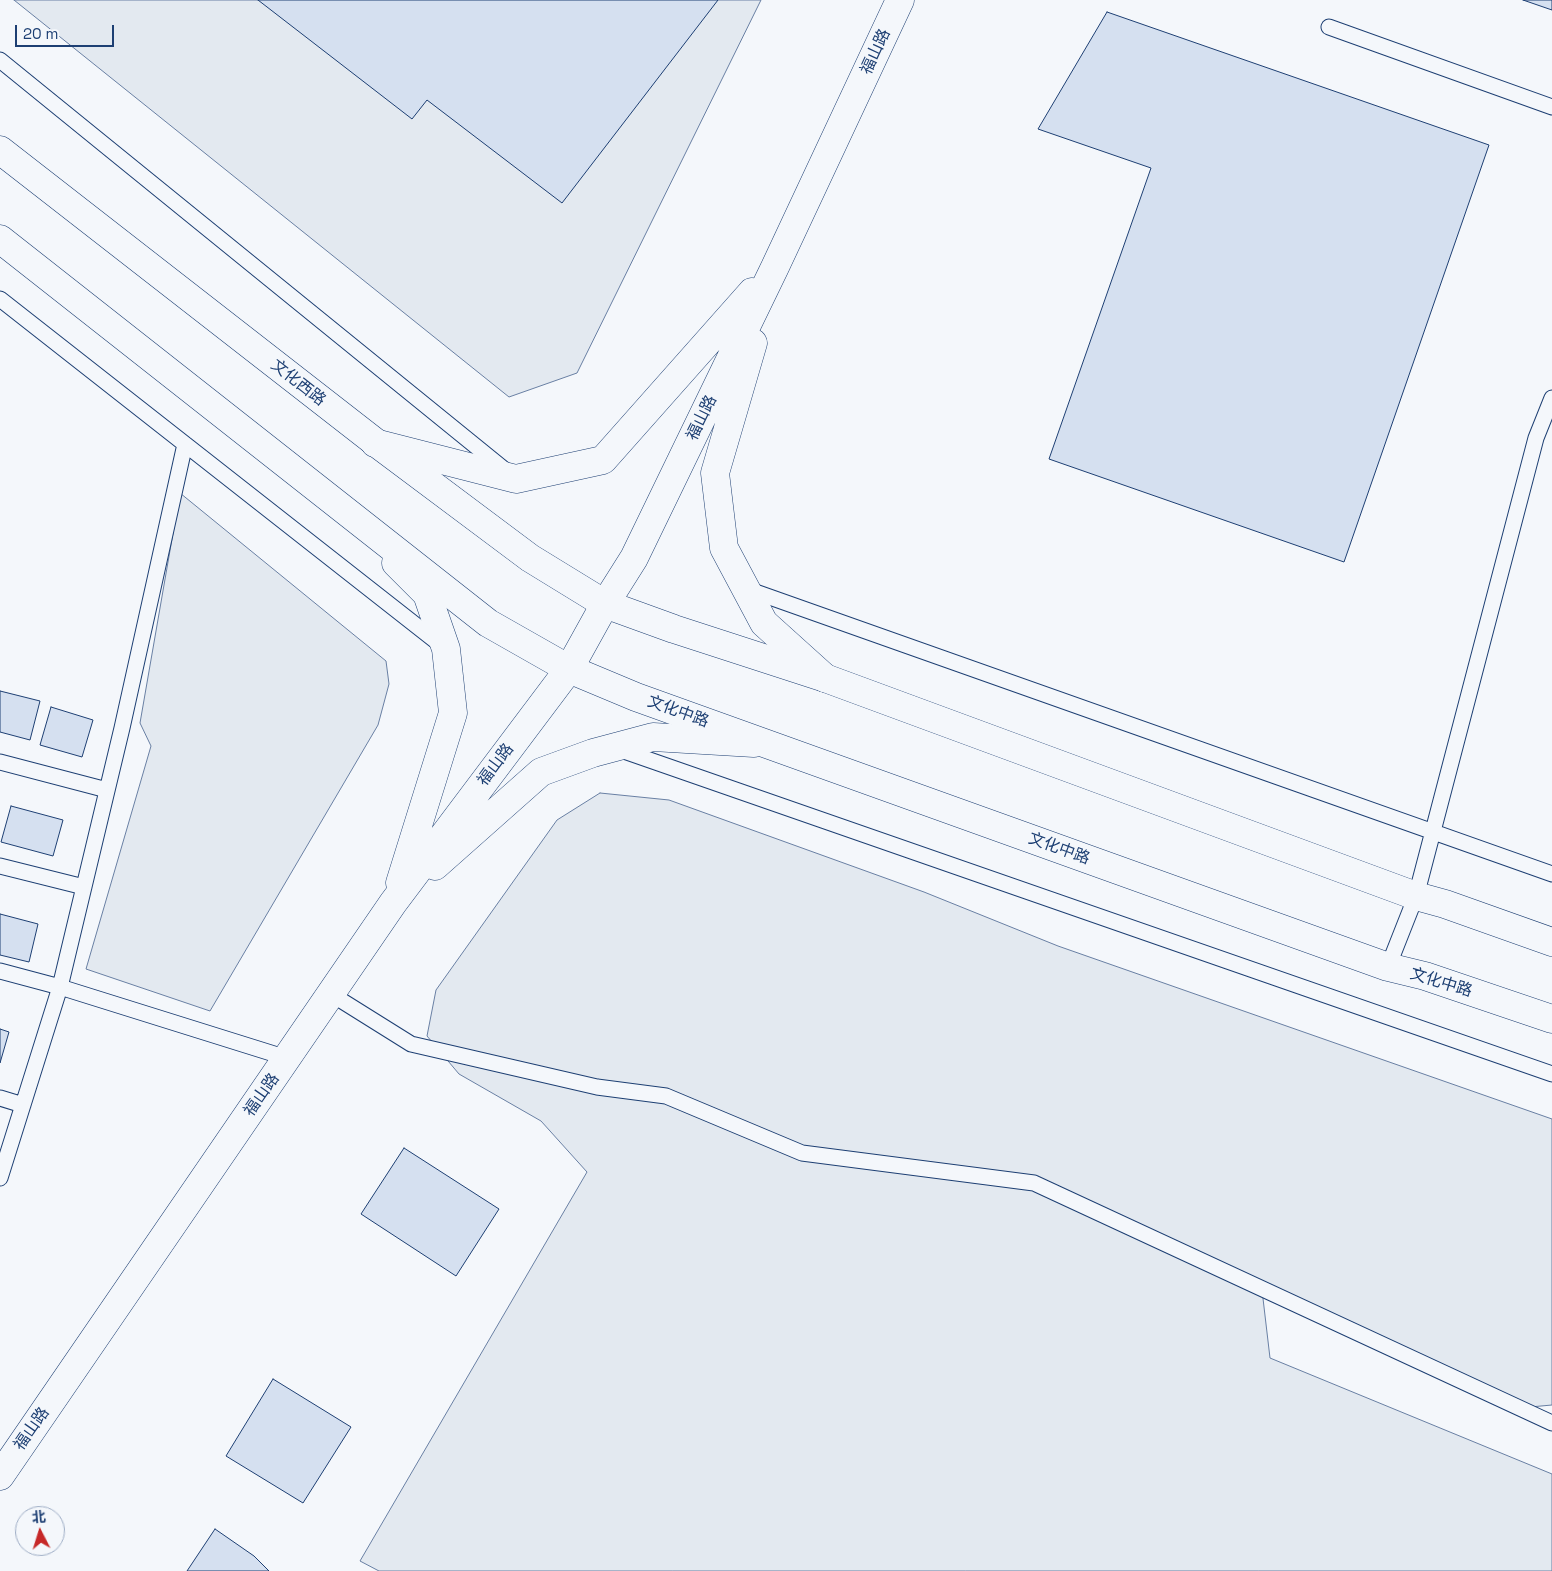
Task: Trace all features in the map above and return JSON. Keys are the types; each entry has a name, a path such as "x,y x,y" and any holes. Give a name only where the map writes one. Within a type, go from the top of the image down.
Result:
{"main road":[{"name":"福山路","path":"0,1476 393,903 568,669 634,558 775,267 900,0"},
{"name":"文化西路","path":"0,150 375,442 530,558 605,604"},
{"path":"0,239 488,623 568,669"},
{"path":"375,442 516,480 604,460 775,267"},
{"path":"775,267 715,473 724,548 764,623 825,678"},
{"path":"339,505 427,594 446,649 453,713 393,903"},
{"path":"605,604 674,629 825,678 1416,896 1446,904 1552,942"},
{"name":"文化中路","path":"568,669 636,697 1388,967 1425,976 1552,1019"},
{"path":"393,903 541,772 652,737 763,743"}],"lane":[{"path":"1328,27 1552,107"},
{"path":"0,60 516,480"},
{"path":"0,299 446,649"},
{"path":"1388,967 1416,896 1536,438 1552,398"},
{"path":"0,1178 60,987 107,790 185,444"},
{"path":"746,589 1552,874"},
{"path":"614,748 1552,1074"},
{"path":"0,762 107,790"},
{"path":"0,866 84,887"},
{"path":"0,971 60,987 288,1058"},
{"path":"331,994 411,1044 597,1088 666,1096 802,1153 1034,1183 1552,1423"},
{"path":"0,1098 23,1105"}],"shaded area":[{"path":"14,0 761,0 577,373 509,397"},
{"path":"180,493 386,661 389,684 378,725 210,1011 86,969 151,746 140,723"},
{"path":"600,793 669,800 924,892 1058,946 1552,1119 1552,1405 1530,1407 1262,1290 1270,1358 1552,1474 1552,1571 379,1571 360,1561 587,1172 541,1121 459,1074 427,1036 436,990 557,820"}],"building":[{"path":"258,0 718,0 562,203 427,100 412,119"},
{"path":"1523,0 1552,0 1552,10"},
{"path":"1107,12 1489,145 1344,562 1049,459 1151,168 1038,129"},
{"path":"0,691 40,701 30,740 0,732"},
{"path":"51,707 93,720 82,757 40,745"},
{"path":"11,806 63,820 53,856 1,842"},
{"path":"0,914 38,924 29,962 0,955"},
{"path":"0,1029 9,1032 0,1063"},
{"path":"404,1148 499,1209 456,1276 361,1214"},
{"path":"273,1379 351,1427 303,1503 226,1456"},
{"path":"215,1529 254,1556 269,1571 187,1571"}]}
